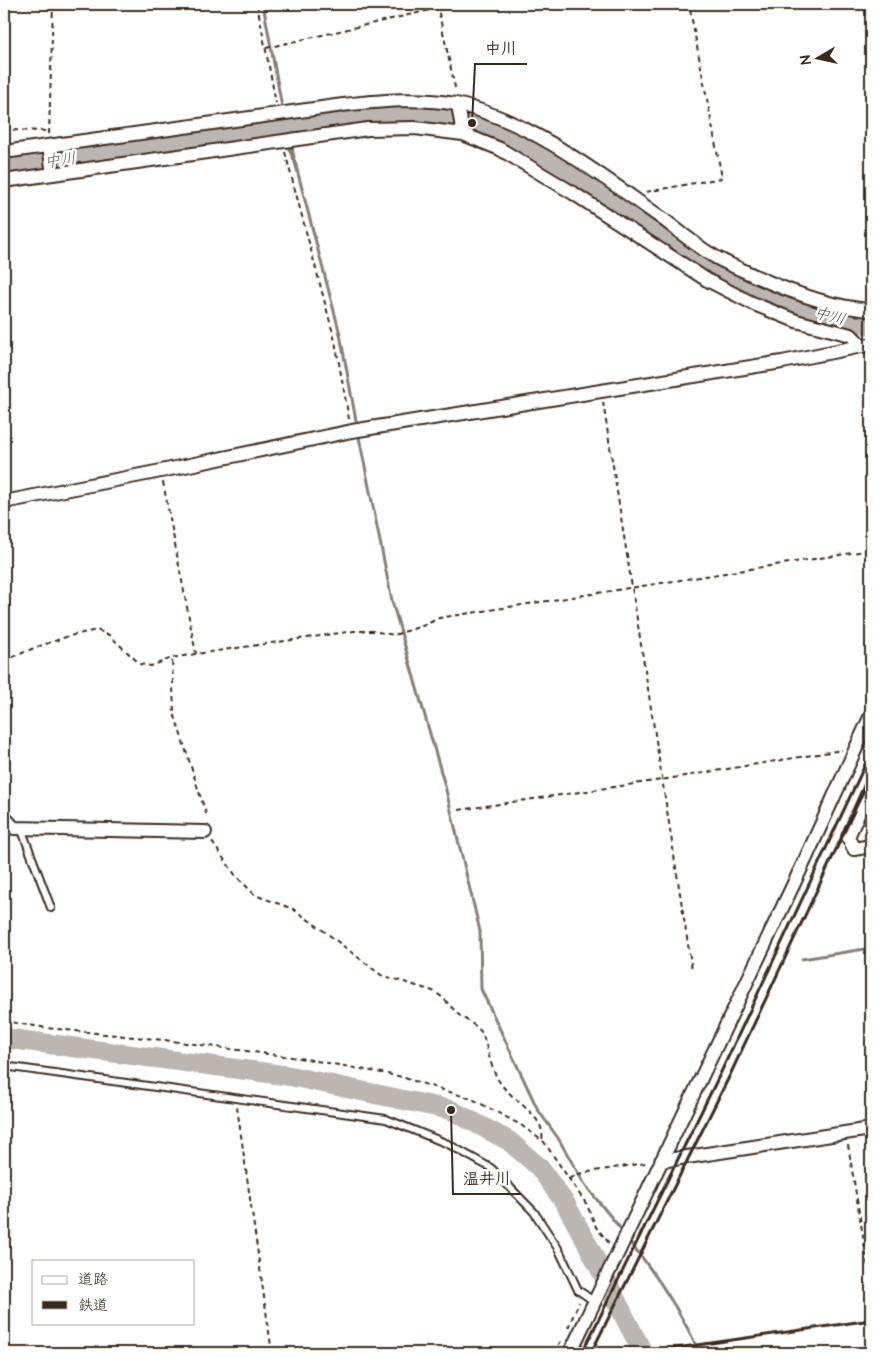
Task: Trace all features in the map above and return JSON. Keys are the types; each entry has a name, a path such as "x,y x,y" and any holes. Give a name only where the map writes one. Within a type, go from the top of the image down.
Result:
{"street":[{"path":"4,152 49,149 278,114 390,100 430,100 458,104 500,118 544,138 712,255 795,293 858,309 871,310"},
{"path":"458,104 463,132"},
{"path":"4,181 53,171 282,142 368,129 394,127 463,132 508,154 573,193 707,280 754,304 796,321 850,335 867,346"},
{"path":"49,149 53,171"},
{"path":"4,502 357,430 782,362 867,346"},
{"path":"570,1353 596,1302 661,1161 806,858 871,715"},
{"path":"857,744 871,746"},
{"path":"871,786 848,837 854,849 871,846"},
{"path":"4,816 14,828 205,832"},
{"path":"661,1161 871,1129"}],"lane":[{"path":"21,828 51,908"},
{"path":"4,1066 386,1119 448,1144 491,1168 534,1212 559,1250 578,1290 596,1302"}],"path":[{"path":"49,149 53,4"},
{"path":"257,4 278,114"},
{"path":"437,4 458,104"},
{"path":"266,48 456,4"},
{"path":"629,196 722,178 689,4"},
{"path":"4,130 49,131"},
{"path":"282,142 357,430"},
{"path":"601,390 692,970"},
{"path":"161,471 196,654"},
{"path":"4,659 6,660 70,636 97,630 109,635 140,664 152,666 172,658 354,632 372,631 397,634 426,625 439,618 871,550"},
{"path":"172,658 174,713 206,814"},
{"path":"459,810 661,780 857,744"},
{"path":"205,832 236,876 255,895 293,909 381,975 434,991 459,1015 477,1028 482,1033 499,1082 536,1119 543,1134 542,1141"},
{"path":"4,1021 306,1059 398,1076 472,1099 521,1125 542,1141 570,1178 587,1205 596,1227 618,1254"},
{"path":"236,1099 272,1353"},
{"path":"846,1132 871,1285"},
{"path":"570,1178 582,1173 661,1161"},
{"path":"565,1332 582,1294"},
{"path":"534,1353 556,1349 562,1340"}],"waterway":[{"path":"263,4 282,107"},
{"name":"中川","path":"4,167 371,115 409,113 436,115 472,123 498,132 546,158 713,269 751,290 829,316 871,325"},
{"name":"中川","path":"283,118 287,137"},
{"path":"289,126 291,136"},
{"path":"292,148 294,157"},
{"path":"289,149 295,162 340,334 357,426"},
{"path":"358,432 392,601 445,786 480,931 481,989 538,1110 558,1138 585,1185 620,1228"},
{"path":"802,959 871,948"},
{"path":"4,1038 290,1076 451,1110 509,1141 539,1167 565,1203 643,1353"},
{"path":"629,1241 668,1295 700,1353"}],"railway":[{"path":"582,1353 722,1070 871,752"},
{"path":"591,1353 730,1075 871,775"},
{"path":"642,1353 871,1320"}],"place":[{"name":"中川","path":"472,123"},
{"name":"温井川","path":"451,1110"}]}
